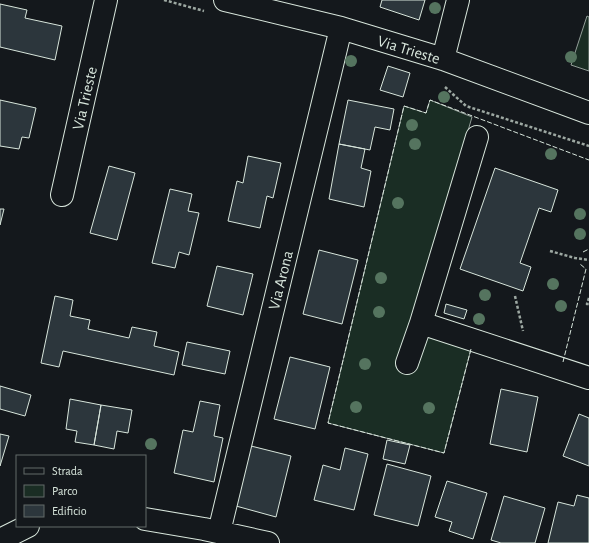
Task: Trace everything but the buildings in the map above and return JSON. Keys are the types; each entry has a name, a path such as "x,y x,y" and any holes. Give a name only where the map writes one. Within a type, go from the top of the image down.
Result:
{"street":[{"name":"Via Trieste","path":"62,195 106,0"},
{"name":"Via Trieste","path":"224,0 341,28 443,59 589,113"},
{"path":"443,59 458,0"},
{"name":"Via Arona","path":"208,535 341,28"},
{"path":"407,362 477,137"},
{"path":"420,323 589,378"},
{"path":"146,519 208,535 268,543"},
{"path":"0,540 26,527"}],"path":[{"path":"550,251 589,260"},
{"path":"515,296 529,359"},
{"path":"589,298 587,304 589,304"}],"green space":[{"path":"587,16 589,17 589,71 571,65"},
{"path":"430,100 472,117 399,368 414,372 426,335 471,349 444,453 328,423 404,106 426,113"}],"fence":[{"path":"471,349 444,453 328,423 404,106 426,113 430,100 589,160"},
{"path":"583,252 589,249"},
{"path":"563,362 586,269 580,264"}]}
